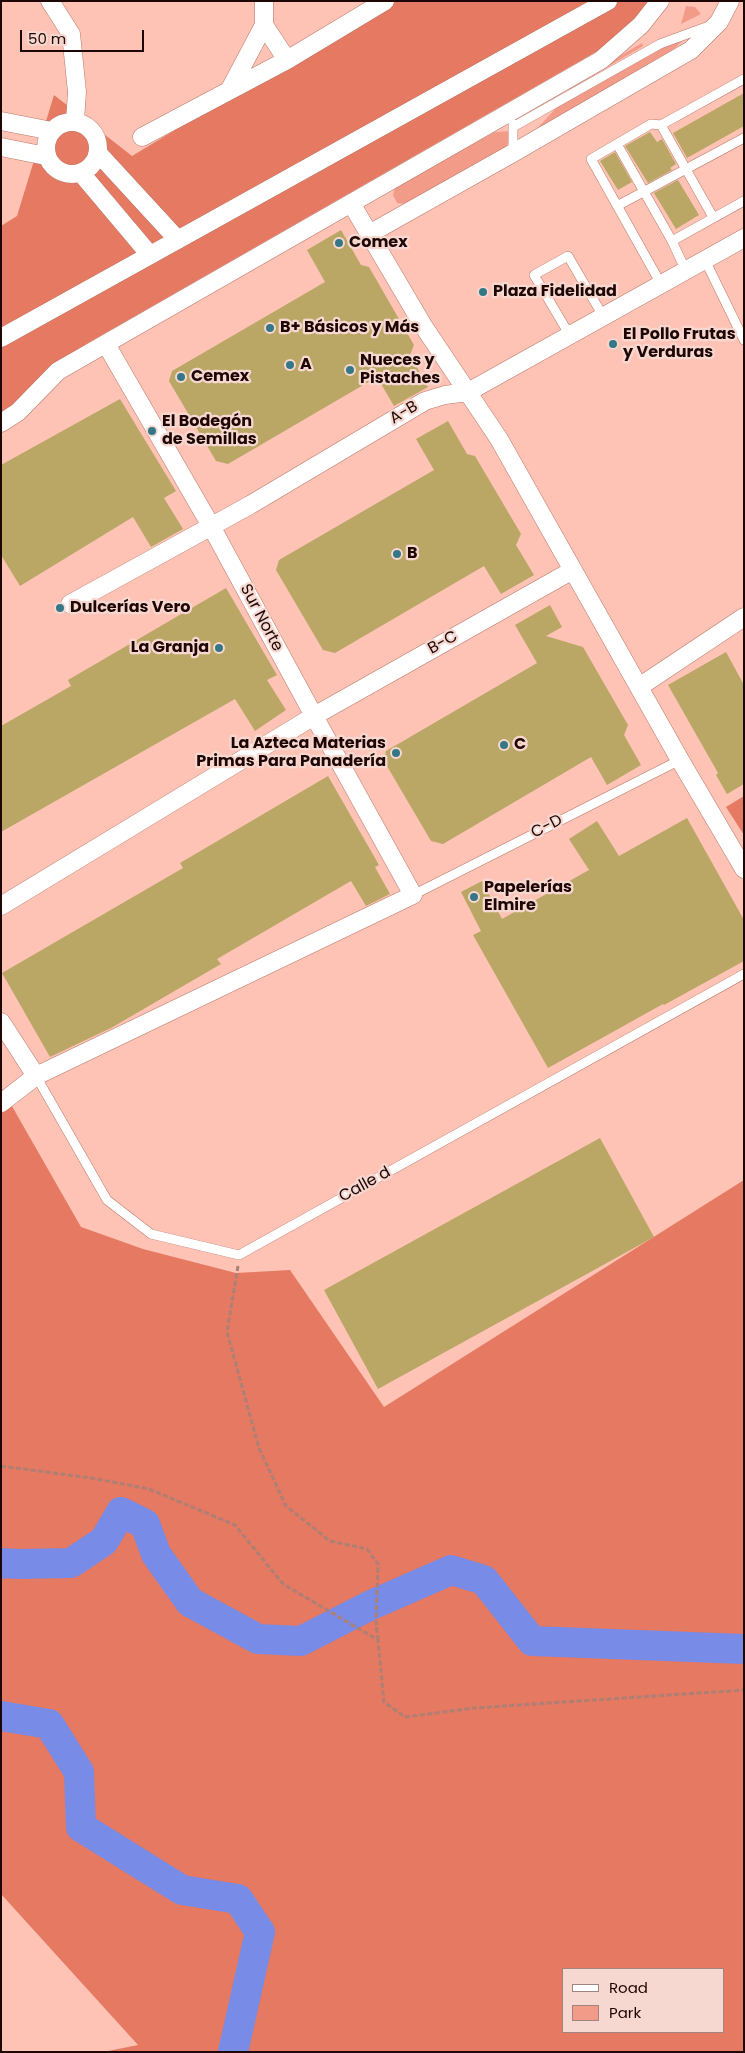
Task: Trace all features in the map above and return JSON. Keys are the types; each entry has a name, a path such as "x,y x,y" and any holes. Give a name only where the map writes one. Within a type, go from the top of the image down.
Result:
{"street":[{"path":"50,1 71,34 77,92 76,122"},
{"path":"229,91 264,25 264,1"},
{"path":"142,137 287,60 386,1"},
{"path":"1,338 608,1"},
{"path":"1,423 18,412 58,371 351,203 512,119 600,60 641,25 660,1"},
{"path":"369,234 691,50 719,22 730,1"},
{"path":"264,25 287,60"},
{"path":"1,121 52,131"},
{"path":"66,122 76,122 91,129 96,136 98,153 95,162 82,173 64,174 50,164 46,156 47,138 52,131 66,122"},
{"path":"1,147 46,156"},
{"path":"98,153 178,240"},
{"path":"82,173 150,255"},
{"path":"351,203 419,319 499,439 680,760 744,869"},
{"name":"A-B","path":"70,604 257,501 425,401 445,395 468,392 744,238"},
{"name":"Sur Norte","path":"106,344 211,526 413,895"},
{"name":"B-C","path":"1,906 314,716 573,570"},
{"path":"639,687 744,617"},
{"path":"1,1102 36,1076 413,895"},
{"path":"1,1022 36,1076"}],"lane":[{"path":"513,153 512,119 660,44 719,22"},
{"path":"661,284 591,159 652,124 661,125 744,79"},
{"path":"661,125 713,218"},
{"path":"617,206 744,138"},
{"path":"617,144 645,191 686,270"},
{"path":"672,241 744,201"},
{"path":"569,334 534,275 568,256 603,316"},
{"path":"705,260 744,340"},
{"name":"C-D","path":"413,895 680,760"},
{"name":"Calle d","path":"239,1256 744,974"},
{"path":"36,1076 107,1200 151,1234 239,1256"}],"path":[{"path":"239,1256 227,1332 259,1448 286,1506 330,1541 367,1549 378,1564 376,1621 384,1702 405,1717 474,1708 744,1690"},
{"path":"1,1466 91,1478 149,1489 236,1525 283,1584 378,1640"}],"green space":[{"path":"686,6 695,7 701,14 681,24"},
{"path":"692,31 675,48 534,132 557,107"},
{"path":"642,43 643,46 570,89 563,90"},
{"path":"512,131 506,148 405,204 397,203 393,195 395,187 495,132"}],"shaded area":[{"path":"390,1 663,1 613,42 86,344 15,414 1,421 1,226 17,216 54,95 132,156"},
{"path":"744,796 744,835 726,807"},
{"path":"1,1087 81,1227 143,1249 236,1273 290,1270 384,1407 744,1180 744,2052 103,2052 138,2045 1,1894"}],"building":[{"path":"744,93 744,126 687,158 673,133"},
{"path":"650,132 657,142 662,139 676,164 670,168 672,170 648,183 625,146"},
{"path":"615,152 632,182 618,190 600,161"},
{"path":"678,180 699,215 676,229 654,193"},
{"name":"A","path":"341,230 361,265 369,267 414,345 410,355 428,387 394,406 377,377 228,464 216,461 169,381 172,371 325,282 307,250"},
{"path":"120,399 176,491 164,498 183,529 151,547 133,517 20,586 1,555 1,465"},
{"name":"B","path":"448,421 467,454 475,456 521,534 516,545 534,575 501,594 484,566 335,653 323,650 276,570 279,560 434,470 416,439"},
{"path":"226,588 277,675 267,680 286,710 255,731 235,699 1,832 1,726 71,686 68,680"},
{"name":"C","path":"550,605 562,627 546,636 583,647 628,725 624,735 641,765 607,785 591,757 443,844 431,841 384,761 386,751 537,663 515,625"},
{"path":"726,652 744,685 744,784 727,794 716,775 718,773 668,685"},
{"path":"328,776 379,865 375,867 390,894 366,906 351,881 217,959 221,964 111,1028 50,1057 2,973 183,868 180,863"},
{"path":"687,818 744,920 744,961 548,1068 473,935 481,931 461,892 482,881 502,919 589,870 569,839 597,821 619,856"},
{"path":"600,1138 654,1237 378,1389 324,1290"}],"waterway":[{"path":"1,1563 71,1563 104,1541 121,1512 145,1524 156,1554 190,1602 258,1639 301,1641 369,1606 451,1570 484,1580 532,1641 744,1649"},
{"path":"1,1716 49,1724 79,1772 81,1827 182,1890 238,1899 260,1932 233,2052"}],"place":[{"name":"Comex","path":"339,243"},
{"name":"Plaza Fidelidad","path":"483,292"},
{"name":"B+ Básicos y Más","path":"270,328"},
{"name":"El Pollo Frutas y Verduras","path":"613,344"},
{"name":"A","path":"290,365"},
{"name":"Nueces y Pistaches","path":"350,370"},
{"name":"Cemex","path":"181,377"},
{"name":"El Bodegón de Semillas","path":"152,431"},
{"name":"B","path":"397,554"},
{"name":"Dulcerías Vero","path":"60,608"},
{"name":"La Granja","path":"219,648"},
{"name":"C","path":"504,745"},
{"name":"La Azteca Materias Primas Para Panadería","path":"396,753"},
{"name":"Papelerías Elmire","path":"474,897"}]}
